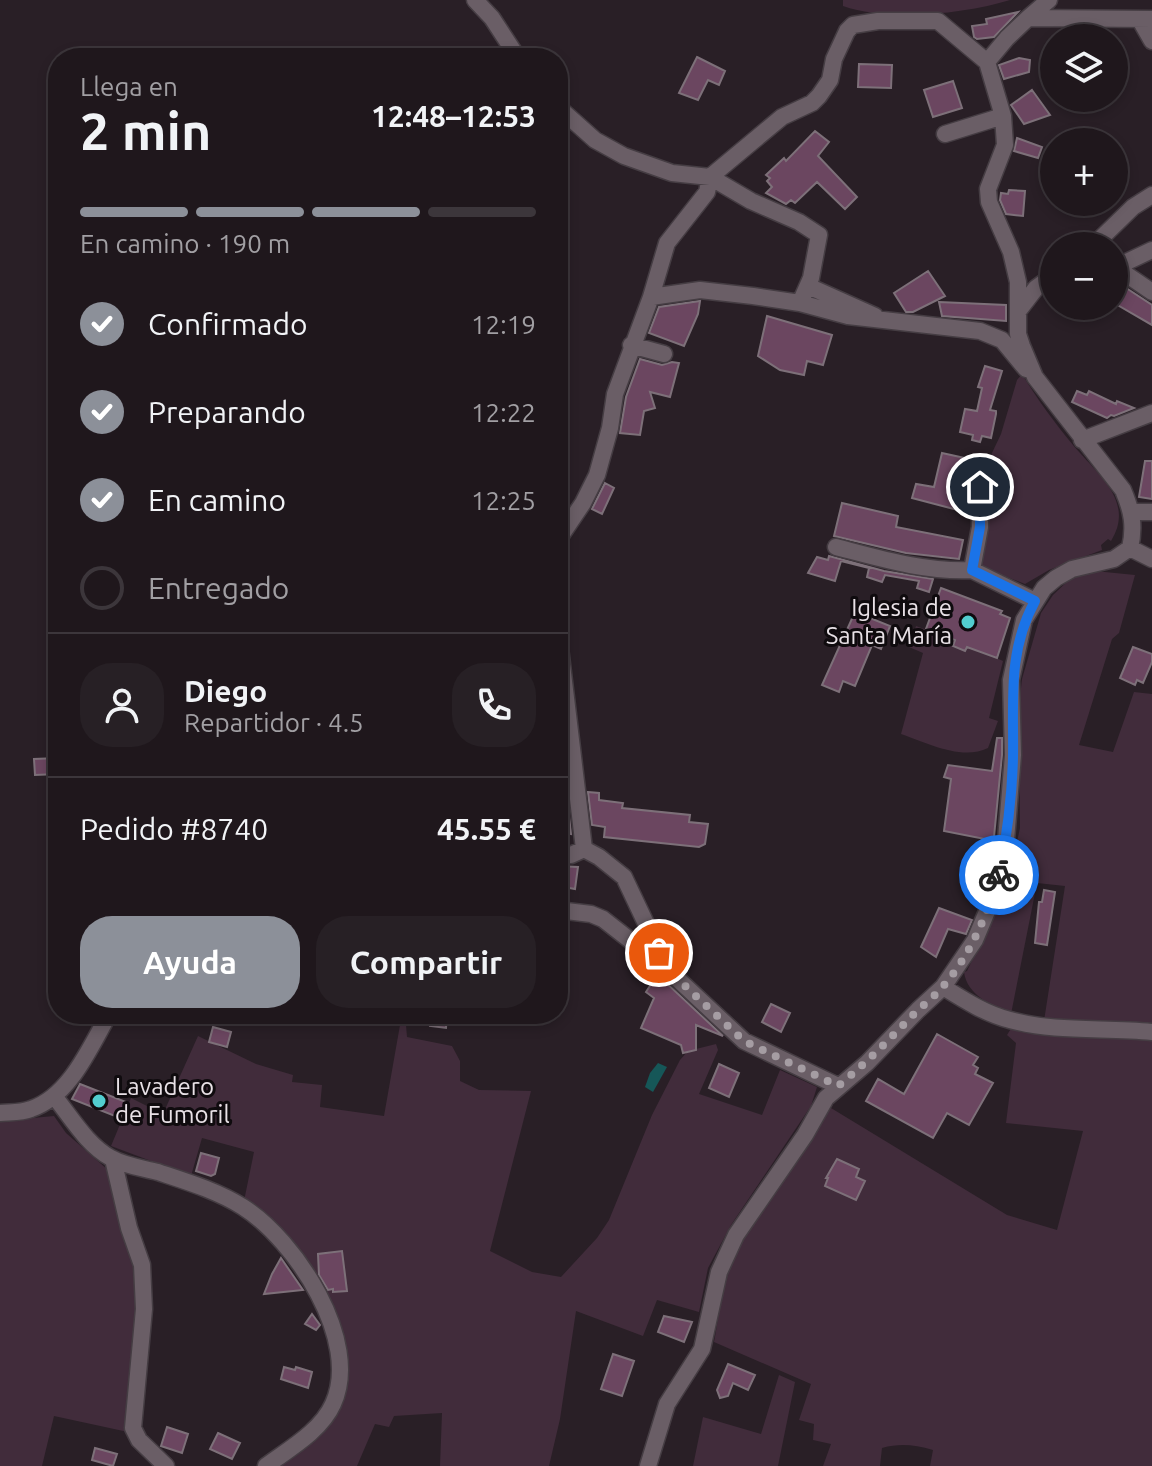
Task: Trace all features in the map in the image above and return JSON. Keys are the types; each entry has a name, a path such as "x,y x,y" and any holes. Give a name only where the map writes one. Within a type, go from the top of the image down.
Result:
{"street":[{"path":"475,0 492,18 512,48"},
{"path":"987,62 1007,38 1049,0"},
{"path":"1028,18 1146,20 1152,41"},
{"path":"568,525 597,475 610,428 615,394 651,297 667,243 707,192 710,177 782,117 812,103 819,96 830,80 834,59 853,25 878,21 938,21 987,62 1003,116 1005,145 988,189 989,202 1011,252 1018,282 1018,334 1033,375"},
{"path":"568,116 595,140 624,156 672,173 710,177 819,235 808,286 800,303"},
{"path":"945,134 1003,116"},
{"path":"1107,232 1133,207 1152,195"},
{"path":"1128,261 1152,250"},
{"path":"1128,276 1152,292"},
{"path":"1019,310 1040,285"},
{"path":"808,286 887,322"},
{"path":"648,1466 667,1404 702,1349 719,1272 736,1235 805,1135 826,1098 867,1063 943,987 975,940 999,876 1006,840 1011,788 1011,680 1024,620 1044,588 1072,569 1114,559 1130,548 1134,529 1132,512 1110,470 1002,340 980,331 887,322 848,316 800,303 700,290 651,297"},
{"path":"631,345 664,354"},
{"path":"1082,440 1152,413"},
{"path":"961,484 980,487 980,527 972,570"},
{"path":"1132,512 1152,512"},
{"path":"836,547 920,568 972,570 1035,601"},
{"path":"1130,548 1152,559"},
{"path":"568,756 584,849 624,877 668,970"},
{"path":"568,855 584,849"},
{"path":"568,911 603,919 668,970 744,1041 838,1086"},
{"path":"943,987 1008,1020 1066,1029 1152,1032"},
{"path":"0,1113 31,1109 54,1096 85,1057 103,1024"},
{"path":"54,1096 96,1148 113,1159 162,1174 243,1207 264,1224 298,1263 328,1314 338,1345 334,1402 326,1417 266,1466"},
{"path":"113,1159 129,1228 142,1265 144,1309 133,1428 139,1440 166,1466"}],"shaded area":[{"path":"843,0 1010,0 971,9 904,15 861,11 843,6"},
{"path":"1022,374 1073,445 1110,488 1119,513 1111,541 1108,539 1101,545 1102,550 1049,570 1025,584 978,566 986,483 982,474 1001,434 1017,380"},
{"path":"1095,571 1135,575 1119,633 1112,639 1079,745 1113,752 1134,692 1152,694 1152,1027 1044,1021 1065,886 1037,883 1011,1014 975,993 964,972 1000,902 1020,828 1019,706 1022,679 1041,613 1053,595 1073,576"},
{"path":"916,626 955,640 954,646 968,645 1003,661 989,718 998,721 988,748 978,752 956,752 901,734 923,653 909,647"},
{"path":"400,1025 406,1025 407,1037 452,1046 460,1061 460,1081 479,1090 531,1091 490,1251 532,1272 561,1277 597,1238 609,1220 652,1115 680,1060 688,1051 716,1044 718,1050 699,1094 762,1115 780,1070 817,1087 811,1106 731,1225 708,1268 699,1312 657,1300 643,1336 576,1311 560,1419 549,1466 440,1466 442,1413 394,1416 389,1427 375,1424 357,1466 275,1466 328,1425 343,1339 338,1320 316,1283 244,1201 254,1152 202,1138 191,1176 111,1146 131,1098 163,1114 198,1036 256,1064 293,1075 292,1082 322,1085 320,1107 384,1116"},
{"path":"1012,1027 1064,1035 1152,1037 1152,1466 930,1466 933,1450 901,1445 882,1448 880,1466 823,1466 831,1444 813,1440 814,1424 799,1420 811,1384 714,1342 723,1289 732,1260 756,1215 831,1108 1007,1215 1057,1230 1083,1131 1006,1123 1016,1043 1007,1035"},
{"path":"54,1116 66,1133 108,1170 133,1239 140,1298 128,1432 54,1416 42,1466 0,1466 0,1121"},
{"path":"779,1375 795,1382 778,1466 693,1466 703,1417 761,1434"}],"water":[{"path":"658,1063 667,1067 653,1092 645,1087"}],"building":[{"path":"1018,12 994,37 974,37 972,26 987,24 986,19"},
{"path":"697,57 725,71 719,85 708,80 698,100 679,93"},
{"path":"1019,58 1030,60 1029,72 1004,79 999,65"},
{"path":"859,64 892,65 891,88 858,87"},
{"path":"953,81 962,108 933,117 924,90"},
{"path":"1032,90 1040,101 1040,112 1050,115 1024,124 1011,105"},
{"path":"815,131 829,142 818,156 857,197 845,209 817,182 795,203 791,200 786,204 766,193 772,187 766,175 784,158 786,161"},
{"path":"1017,138 1040,146 1038,158 1014,151"},
{"path":"1009,190 1025,191 1023,216 1006,214 1000,200 1001,193 1008,194"},
{"path":"928,271 945,296 913,312 906,312 894,293"},
{"path":"1128,289 1152,305 1152,325 1128,311"},
{"path":"700,301 698,314 684,346 649,333 659,307"},
{"path":"939,302 1006,305 1006,321 942,316"},
{"path":"767,316 832,335 823,365 807,361 804,375 780,370 758,356"},
{"path":"640,359 662,365 679,363 670,397 650,392 655,408 644,411 640,435 620,433 626,397"},
{"path":"985,366 1002,371 990,410 996,411 991,438 982,436 980,442 972,440 973,435 960,432 965,409 977,411 982,388 978,387"},
{"path":"1077,391 1087,395 1089,391 1116,404 1117,401 1134,408 1107,418 1072,402"},
{"path":"942,453 974,460 971,474 956,474 950,483 955,493 969,496 969,513 912,498 916,484 934,487"},
{"path":"1145,461 1152,461 1152,499 1139,497"},
{"path":"605,483 614,488 602,514 592,509"},
{"path":"842,503 898,516 896,527 963,540 959,559 906,553 834,536"},
{"path":"829,556 884,571 933,579 929,592 917,588 919,581 885,575 882,582 867,577 869,568 841,561 835,581 808,573 817,557 828,560"},
{"name":"Iglesia de Santa María","path":"941,588 1002,611 1000,614 1010,618 997,658 967,647 965,651 953,646 955,640 926,629"},
{"path":"855,612 890,626 881,649 872,645 855,686 843,681 839,692 822,685"},
{"path":"1133,647 1152,654 1143,683 1137,680 1135,685 1120,678"},
{"path":"997,738 1002,738 1002,755 993,847 984,845 985,839 944,831 951,779 944,777 948,765 992,771"},
{"path":"48,758 48,774 35,775 34,759"},
{"path":"588,792 599,793 599,800 623,803 622,808 690,815 689,822 708,824 705,844 699,847 604,837 605,827 592,825"},
{"path":"568,866 578,867 575,889 568,888"},
{"path":"1044,890 1055,892 1047,945 1035,943 1039,902 1042,902"},
{"path":"939,908 972,920 966,934 948,929 936,957 921,947"},
{"path":"657,975 723,1036 696,1025 696,1050 683,1053 681,1045 641,1028 654,998 646,992"},
{"path":"771,1004 790,1013 781,1032 762,1022"},
{"path":"430,1024 446,1024 446,1028"},
{"path":"213,1027 231,1032 227,1047 209,1042"},
{"path":"937,1034 978,1057 973,1065 978,1068 975,1074 993,1083 969,1125 947,1113 933,1138 866,1101 878,1079 904,1094"},
{"path":"719,1064 739,1073 729,1097 709,1088"},
{"name":"Lavadero de Fumoril","path":"80,1084 126,1102 120,1118 72,1099"},
{"path":"201,1153 219,1158 215,1174 211,1176 196,1171"},
{"path":"837,1159 859,1169 856,1177 865,1181 856,1200 825,1186"},
{"path":"342,1251 347,1291 333,1292 333,1289 328,1290 319,1275 318,1254"},
{"path":"281,1258 303,1290 264,1294 272,1274"},
{"path":"312,1314 320,1325 316,1330 305,1324"},
{"path":"664,1316 692,1322 684,1342 658,1332"},
{"path":"613,1354 634,1361 622,1396 601,1389"},
{"path":"728,1364 755,1375 748,1390 733,1383 728,1396 720,1398 717,1390"},
{"path":"284,1367 312,1372 308,1388 281,1379"},
{"path":"167,1427 188,1434 182,1453 161,1446"},
{"path":"218,1433 240,1443 232,1459 210,1449"},
{"path":"95,1448 117,1454 113,1466 92,1460"}],"way so far":[{"path":"659,953 668,970 744,1041 838,1086 867,1063 952,976 975,940 999,875"}],"place":[{"name":"Iglesia de Santa María","path":"968,622"},
{"name":"Lavadero de Fumoril","path":"99,1101"}],"route":[{"path":"980,487 980,527 972,570 1035,601 1024,620 1011,680 1011,788 999,875"}]}
